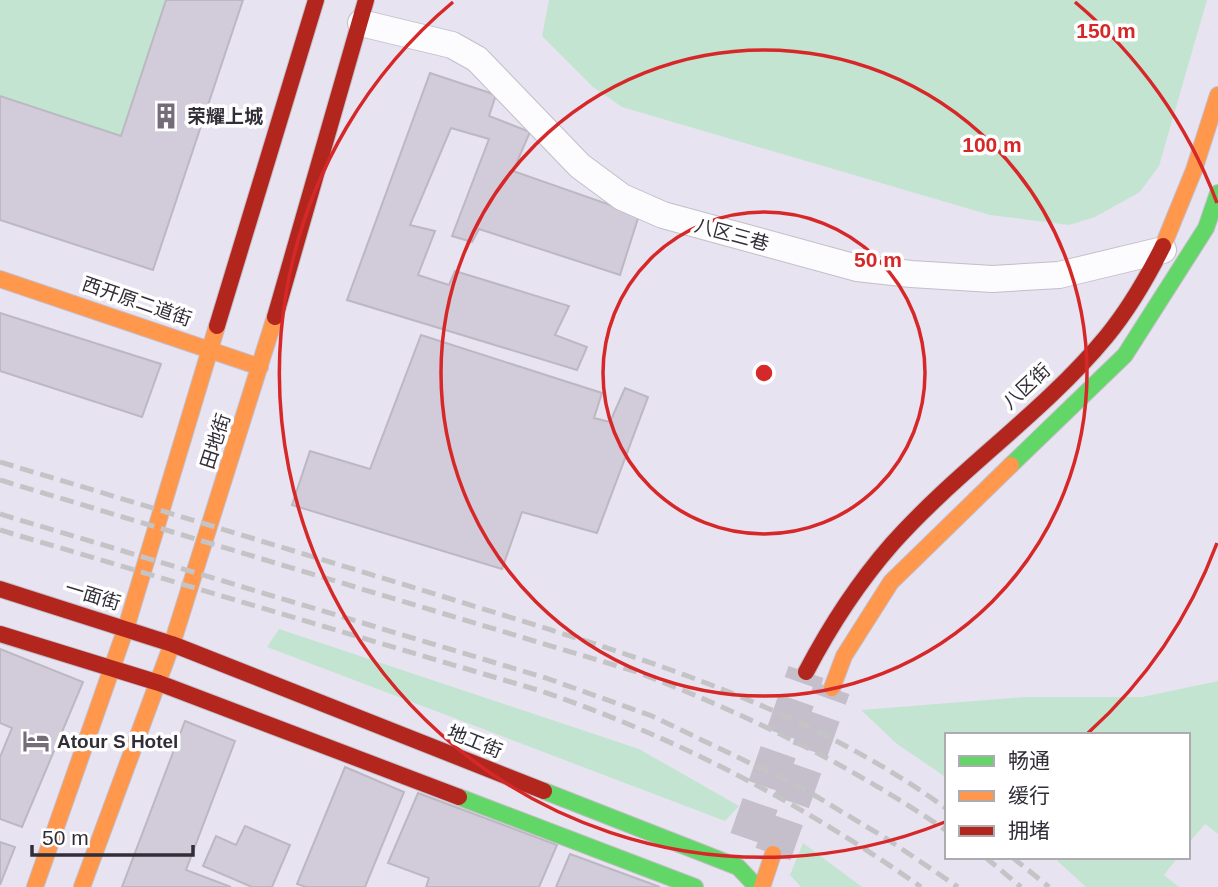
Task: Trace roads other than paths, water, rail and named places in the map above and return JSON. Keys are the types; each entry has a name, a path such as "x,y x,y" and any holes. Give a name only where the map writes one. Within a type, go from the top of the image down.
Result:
{"main road":[{"name":"田地街","path":"35,887 126,628 316,0"},
{"name":"田地街","path":"82,887 173,643 260,367 364,11"},
{"name":"八区街","path":"806,672 822,636 863,573 903,530 1081,364 1133,300 1163,250 1187,195 1218,94"},
{"path":"832,688 844,656 891,582 1125,355 1206,228 1218,193"},
{"name":"西开原二道街","path":"0,279 211,348 260,367"},
{"name":"一面街","path":"0,589 173,643"},
{"path":"0,634 159,683 695,887"},
{"name":"地工街","path":"173,643 738,867 759,887"},
{"path":"730,887 744,849"},
{"path":"759,887 773,854"}],"street":[{"name":"八区三巷","path":"364,11 452,45 477,59 580,166 622,197 663,215 857,268 911,274 992,279 1059,275 1163,250"}],"tunnel":[{"path":"748,839 806,672"},
{"path":"773,854 832,688"}],"railway":[{"path":"0,462 580,639 708,684 832,738 890,771 945,808"},
{"path":"0,480 634,671 756,722 834,762 945,830"},
{"path":"0,514 546,678 652,716 804,789 887,839 958,887"},
{"path":"0,530 541,691 592,710 690,752 785,801 921,887"},
{"path":"987,859 1021,887"},
{"path":"1014,859 1049,887"}],"place":[{"name":"荣耀上城","path":"166,116"},
{"name":"Atour S Hotel","path":"36,741"}]}
